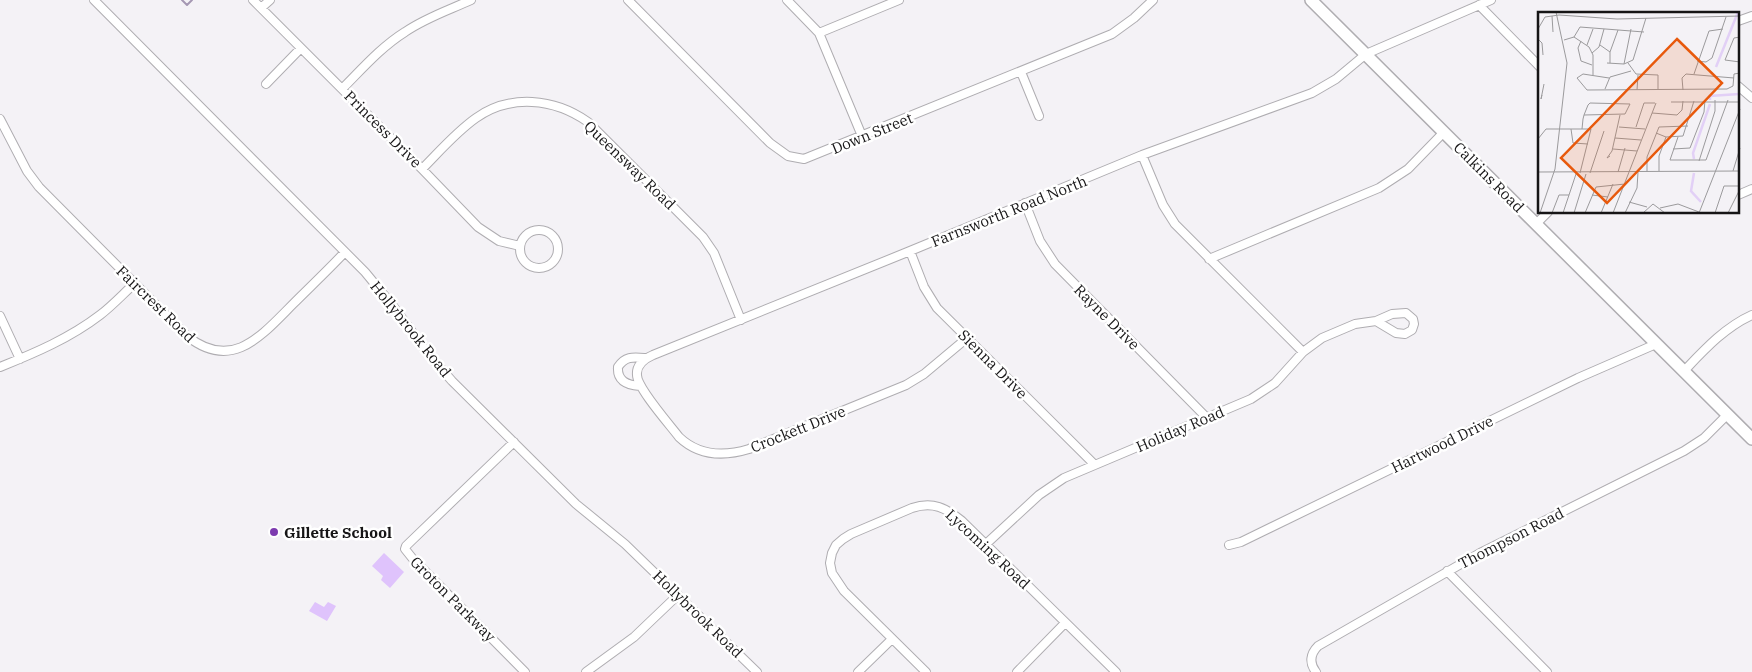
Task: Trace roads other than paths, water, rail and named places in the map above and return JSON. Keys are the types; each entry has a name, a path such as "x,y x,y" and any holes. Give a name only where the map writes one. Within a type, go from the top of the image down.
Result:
{"main road":[{"name":"Calkins Road","path":"1311,0 1752,439"}],"street":[{"name":"Hollybrook Road","path":"94,0 381,290 421,346 439,366 576,504 625,544 757,672"},
{"name":"Princess Drive","path":"253,0 478,227 499,241 520,246"},
{"path":"261,8 270,0"},
{"path":"342,89 378,53 405,32 472,0"},
{"name":"Down Street","path":"628,0 770,143 782,153 794,158 804,159 1112,34 1134,18 1152,0"},
{"path":"788,0 819,33 862,136"},
{"path":"819,33 899,0"},
{"name":"Farnsworth Road North","path":"645,358 1142,155 1312,93 1336,79 1366,54 1491,0"},
{"path":"1478,5 1538,65"},
{"path":"1740,20 1752,16"},
{"path":"266,84 301,48"},
{"path":"1021,72 1039,116"},
{"path":"1740,88 1752,98"},
{"name":"Queensway Road","path":"422,169 469,123 484,112 516,102 535,102 569,110 588,122 703,237 714,253 740,320"},
{"name":"Faircrest Road","path":"0,119 33,180 134,284 194,342 207,348 231,351 244,347 259,337 345,252"},
{"path":"1209,258 1379,188 1408,169 1444,132"},
{"path":"1142,155 1167,212 1175,224 1303,352"},
{"path":"1740,194 1752,190"},
{"name":"Rayne Drive","path":"1025,203 1040,241 1055,264 1207,418"},
{"path":"1536,224 1546,214"},
{"path":"543,230 554,236 559,248 555,260 544,268 538,268 526,263 522,258 520,246 525,235 531,231 543,230"},
{"name":"Sienna Drive","path":"910,251 927,294 938,308 1095,465"},
{"path":"0,367 81,329 102,314 134,284"},
{"path":"1684,371 1716,338 1737,322 1752,315"},
{"path":"0,316 20,359"},
{"name":"Holiday Road","path":"986,544 1050,486 1071,475 1251,399 1263,392 1285,373 1303,352 1322,338 1343,328 1376,321"},
{"name":"Crockett Drive","path":"645,358 629,357 624,360 618,367 619,376 624,382 640,386 679,437 686,443 702,452 713,454 737,453 910,382 943,360 967,338"},
{"name":"Hartwood Drive","path":"1229,545 1241,542 1578,378 1656,344"},
{"path":"640,386 637,380 637,371 645,358"},
{"name":"Thompson Road","path":"1316,672 1311,664 1311,655 1318,646 1480,553 1684,451 1704,438 1728,414"},
{"name":"Groton Parkway","path":"514,442 406,546 406,549 413,559 525,672"},
{"name":"Lycoming Road","path":"926,672 836,581 830,563 836,545 843,539 912,508 932,504 943,507 953,513 1116,672"},
{"path":"1447,571 1547,672"},
{"path":"586,672 634,637 678,595"},
{"path":"1017,672 1065,623"},
{"path":"858,672 892,639"}],"waterway":[{"path":"182,0 187,5 192,0"}],"place":[{"name":"Gillette School","path":"274,532"}]}
